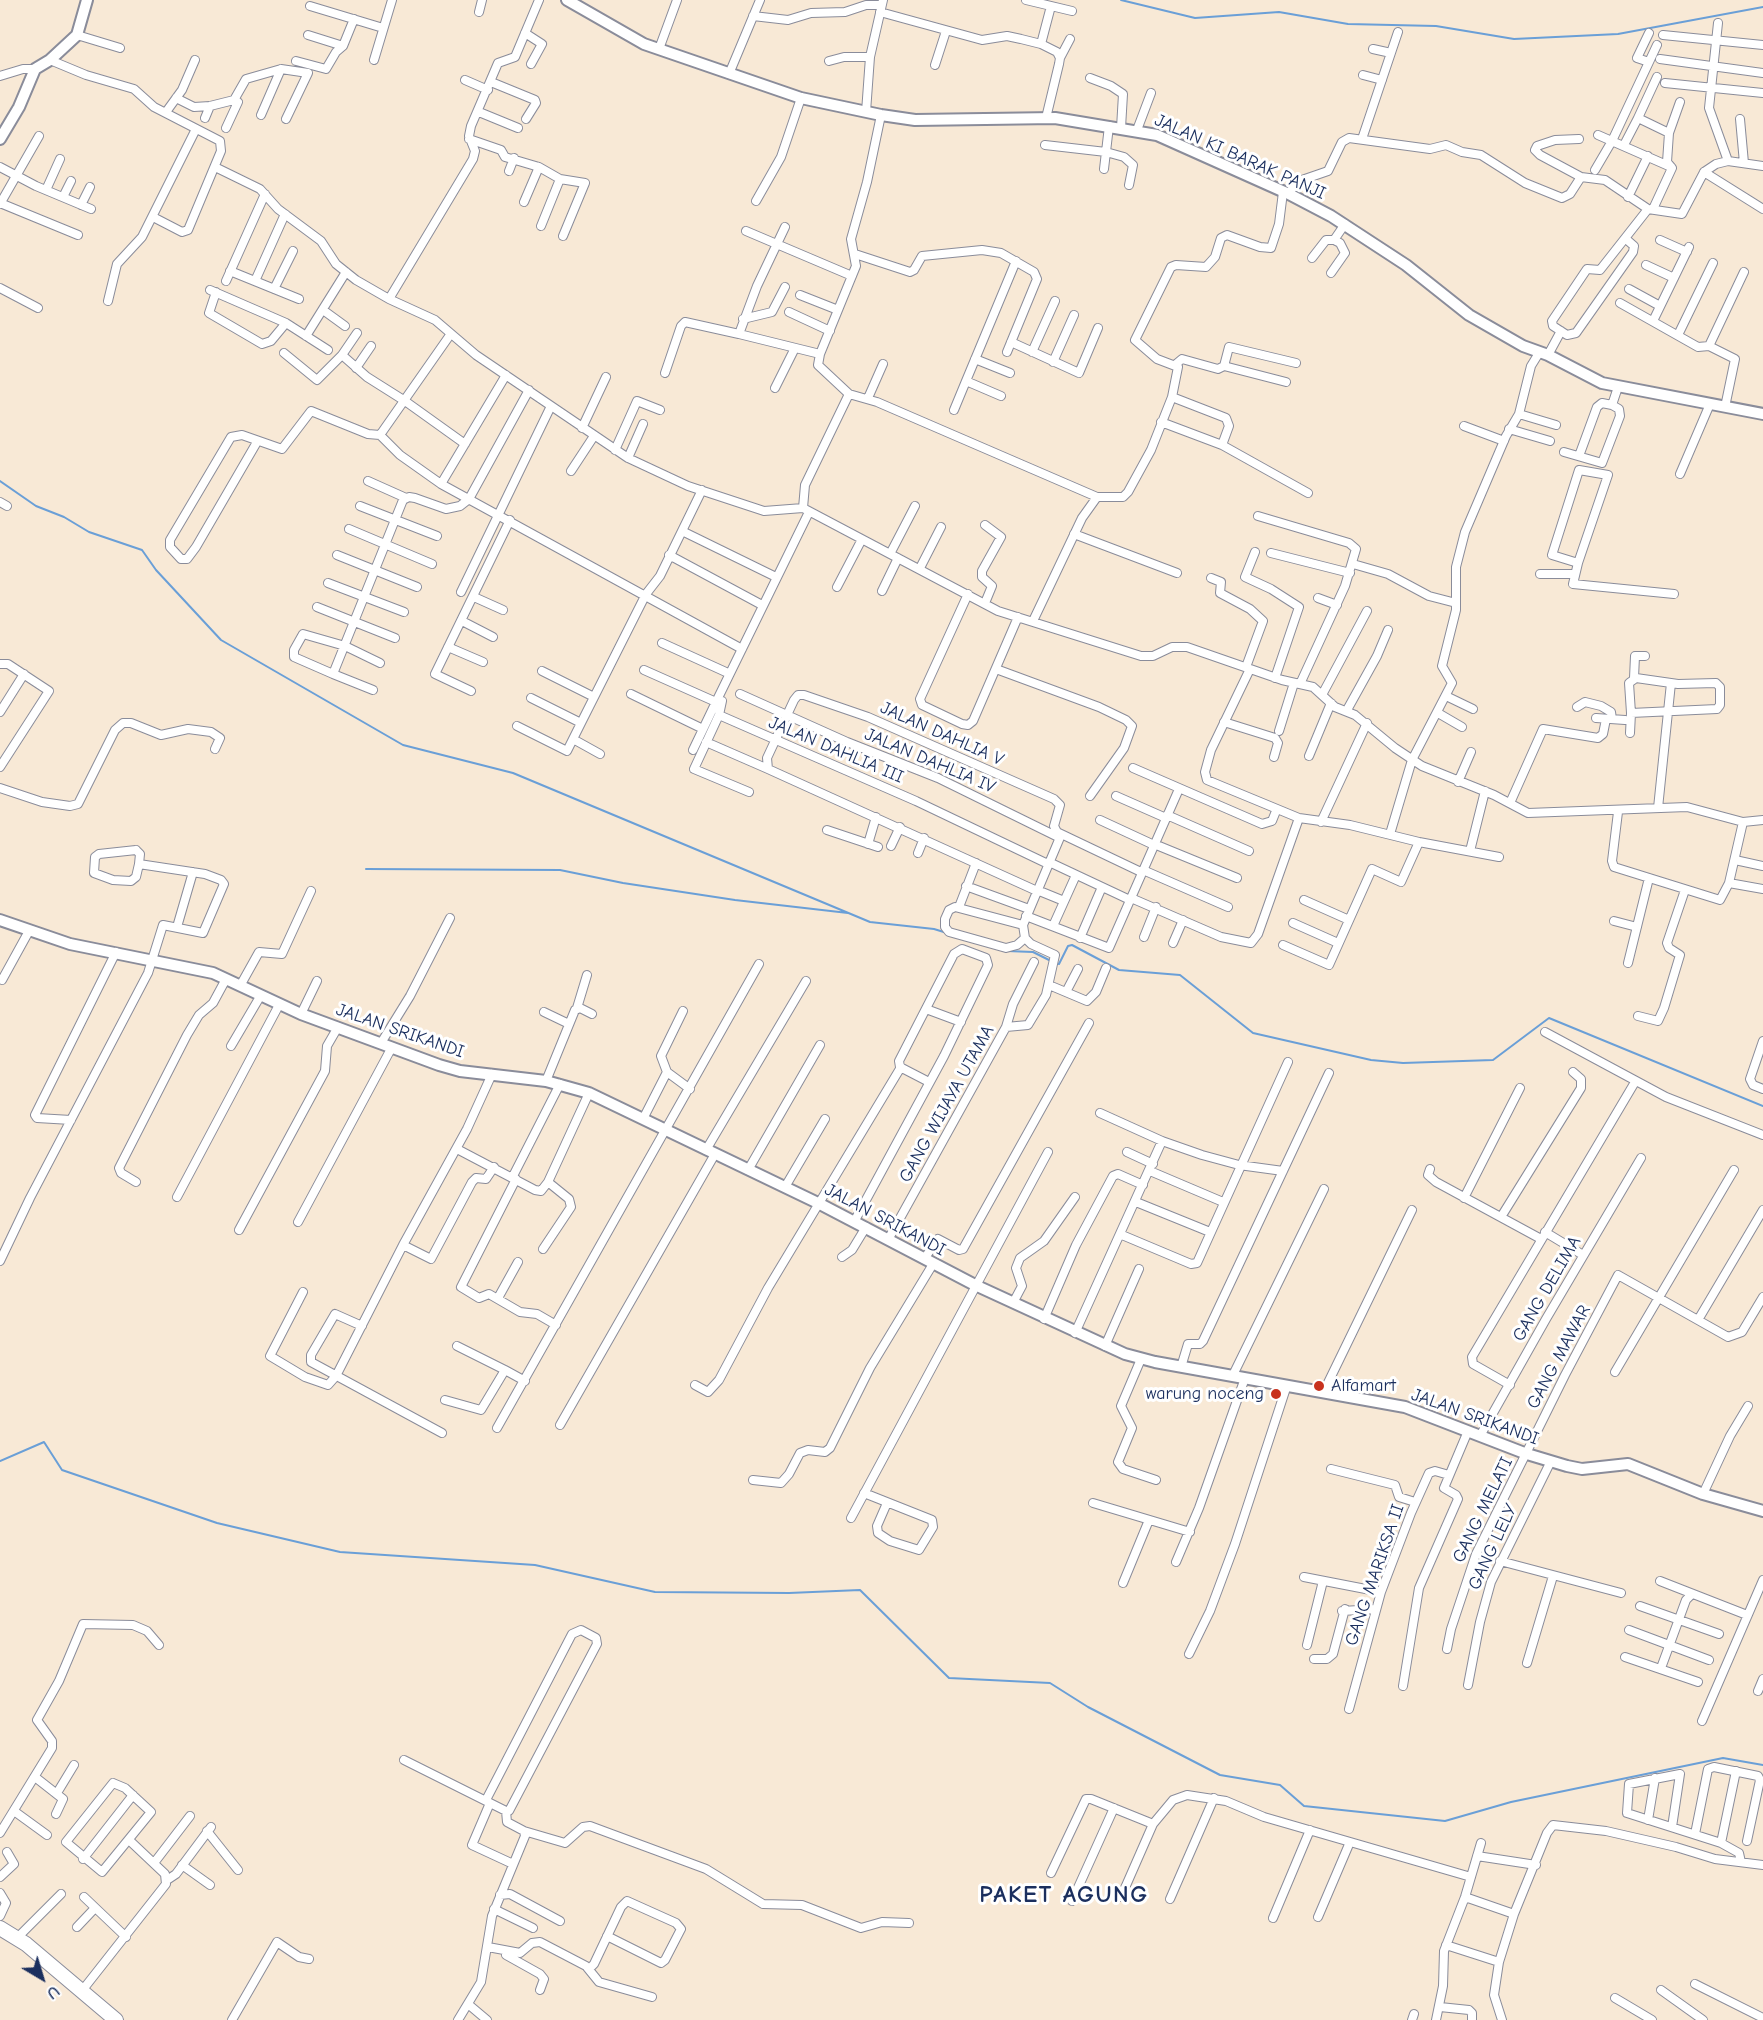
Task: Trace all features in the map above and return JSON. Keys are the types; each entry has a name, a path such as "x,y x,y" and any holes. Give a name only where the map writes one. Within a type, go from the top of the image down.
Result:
{"highway":[{"path":"0,1928 17,1938 116,2020"}],"street":[{"path":"0,76 23,69 35,69 50,60 77,35 87,0"},
{"path":"374,60 392,0"},
{"path":"479,12 482,0"},
{"path":"389,299 473,159 475,151 469,139 470,130 498,63 515,57 539,0"},
{"name":"JALAN KI BARAK PANJI","path":"567,0 626,34 659,49 801,98 881,115 940,121 1046,118 1137,130 1162,137 1286,193 1345,224 1406,265 1469,315 1602,383 1763,414"},
{"path":"659,49 677,0"},
{"path":"729,74 760,0"},
{"path":"1026,0 1072,11"},
{"path":"753,16 788,20 812,13 845,12 866,5 881,6 946,31 982,40 1008,36 1041,44 1060,58"},
{"path":"310,6 383,28"},
{"path":"866,112 870,57 881,6"},
{"path":"1041,44 1051,6"},
{"path":"296,61 326,69 336,52 343,46 354,19"},
{"path":"1718,23 1710,89 1710,115 1728,161"},
{"path":"935,65 946,31"},
{"path":"1362,139 1398,32"},
{"path":"525,33 542,44 531,64"},
{"path":"1649,33 1637,58 1649,62"},
{"path":"77,35 120,48"},
{"path":"308,35 343,46"},
{"path":"1663,35 1763,45"},
{"path":"1046,118 1060,58 1070,39"},
{"path":"1595,170 1612,141 1657,45"},
{"path":"1373,49 1391,53"},
{"path":"829,61 844,57 870,57"},
{"path":"1660,59 1763,73"},
{"path":"50,60 86,75 134,89 154,107 222,144 215,166 186,232 153,217"},
{"path":"166,112 176,98 195,60"},
{"path":"0,139 19,107 35,69"},
{"path":"176,98 194,107 210,106 234,100 246,79 281,69 308,73 286,119"},
{"path":"261,115 281,69"},
{"path":"1362,75 1382,80"},
{"path":"1624,143 1657,77"},
{"path":"1090,78 1111,86 1123,94 1106,152 1104,170"},
{"path":"465,80 535,100 536,104 525,119"},
{"path":"1665,83 1763,93"},
{"path":"1137,130 1150,93"},
{"path":"756,201 781,157 801,98"},
{"path":"226,128 238,102 234,100"},
{"path":"1672,168 1667,162 1669,133 1680,102"},
{"path":"205,118 210,106"},
{"path":"479,112 518,128"},
{"path":"881,115 867,182 851,239 856,266 820,354 820,368 849,394 868,399 1028,465 1097,497 1116,498 1126,495 1151,450 1172,397 1178,372 1176,364"},
{"path":"1638,118 1669,133"},
{"path":"1740,119 1744,163"},
{"path":"108,301 117,264 138,243 195,129"},
{"path":"1598,135 1672,168"},
{"path":"39,136 0,203 78,235"},
{"path":"1176,364 1157,359 1135,340 1171,267 1176,264 1206,267 1215,257 1221,238 1227,235 1260,247 1271,248 1280,224 1286,193 1296,182 1328,171 1346,138 1430,149 1446,145 1462,152 1481,155 1531,186 1562,198 1570,194 1581,177"},
{"path":"469,139 501,150 505,157 539,167 560,179 585,183 564,236"},
{"path":"1580,139 1549,141 1537,146 1535,150 1581,177 1605,180 1628,197 1651,209 1682,214 1704,172 1716,164 1728,161 1763,166"},
{"path":"1045,145 1106,152 1131,162 1129,185"},
{"path":"1628,197 1648,156"},
{"path":"509,171 514,158"},
{"path":"46,190 60,159"},
{"path":"215,166 255,185 285,214 321,241 336,264 346,272 389,299 429,317 506,375 628,458 702,490 764,511 806,510 861,541 920,568 998,611 1141,656 1153,656 1172,647 1187,647 1323,693 1331,703 1347,710 1366,723 1412,760 1534,814 1577,810 1618,812 1688,807 1743,822 1763,820"},
{"path":"0,167 91,209"},
{"path":"524,202 539,167"},
{"path":"1626,240 1634,246 1633,252 1574,335 1553,326 1552,321 1587,269 1591,267 1600,270 1622,240 1626,240 1651,209 1672,168"},
{"path":"1704,172 1763,208"},
{"path":"541,226 560,179"},
{"path":"63,197 71,182"},
{"path":"81,205 90,188"},
{"path":"226,280 265,194"},
{"path":"255,281 285,214"},
{"path":"1334,240 1345,224"},
{"path":"739,334 743,319 785,227"},
{"path":"746,231 852,276"},
{"path":"1312,258 1326,240 1334,240 1345,249 1330,273"},
{"path":"1653,321 1688,249 1659,240"},
{"path":"855,255 910,272 925,255 982,250 998,252 1016,261 1038,276 1007,352"},
{"path":"274,289 293,251"},
{"path":"954,410 1016,261"},
{"path":"1678,335 1713,263"},
{"path":"1646,265 1674,278"},
{"path":"230,271 299,299"},
{"path":"306,336 346,272"},
{"path":"1709,346 1744,272"},
{"path":"743,319 772,312 785,287"},
{"path":"0,288 38,308"},
{"path":"1629,290 1660,306"},
{"path":"286,323 271,341 262,344 209,313 213,291 286,323 328,350"},
{"path":"800,295 838,310"},
{"path":"1032,352 1055,301"},
{"path":"1620,303 1698,347 1709,346 1735,359 1725,407"},
{"path":"322,310 345,326"},
{"path":"789,312 830,331"},
{"path":"1053,362 1074,315"},
{"path":"665,373 681,326 685,322 820,354"},
{"path":"1011,342 1079,373 1098,328"},
{"path":"1390,834 1412,760 1438,713 1452,681 1442,666 1456,603 1458,555 1472,512 1509,429 1519,414 1531,366 1544,354 1561,331"},
{"path":"284,353 316,380 342,355 357,333"},
{"path":"380,435 450,334"},
{"path":"356,368 371,346"},
{"path":"1224,366 1228,347 1296,363"},
{"path":"775,388 795,348"},
{"path":"342,355 356,368 465,444"},
{"path":"975,359 1010,373"},
{"path":"1176,364 1182,359 1214,369 1224,366 1286,382"},
{"path":"868,399 883,364"},
{"path":"441,484 506,375"},
{"path":"582,428 606,377"},
{"path":"966,381 1001,396"},
{"path":"1612,405 1618,387"},
{"path":"368,481 406,498 415,498 446,509 460,506 469,499 529,390"},
{"path":"693,750 719,701 728,673 776,577 806,510 809,476 849,394"},
{"path":"1172,397 1226,418 1229,426 1221,445"},
{"path":"615,450 637,401 660,410"},
{"path":"1580,456 1597,407 1602,403 1612,405 1619,410 1620,416 1599,473"},
{"path":"1680,474 1710,404"},
{"path":"461,592 551,406"},
{"path":"257,442 196,547 187,560 181,559 170,547 170,540 231,437 242,435 282,449 311,411 368,434 380,435 400,455 441,484 498,513 570,557 646,594 685,620 742,648"},
{"path":"1519,414 1557,426"},
{"path":"1161,422 1221,445 1308,493"},
{"path":"628,458 643,424"},
{"path":"1464,426 1504,441"},
{"path":"1509,429 1550,441"},
{"path":"571,471 594,436"},
{"path":"1564,452 1602,463"},
{"path":"1578,563 1552,555 1579,470 1608,475 1573,584 1674,594"},
{"path":"517,726 567,751 646,594 660,576 702,490"},
{"path":"1033,621 1074,534 1097,497"},
{"path":"333,674 406,498"},
{"path":"360,506 437,536"},
{"path":"890,555 915,506"},
{"path":"1258,516 1350,543 1356,549 1350,573 1337,605 1297,683 1279,731"},
{"path":"471,691 435,674 510,520"},
{"path":"985,525 1001,537 982,571 982,577 992,586 985,603"},
{"path":"920,568 941,527"},
{"path":"349,529 432,564"},
{"path":"682,531 776,577"},
{"path":"1074,534 1177,573"},
{"path":"837,587 861,541"},
{"path":"1255,552 1245,577 1271,589 1299,607 1275,678"},
{"path":"1271,553 1350,573"},
{"path":"337,555 417,587"},
{"path":"669,555 762,605"},
{"path":"882,591 898,558"},
{"path":"1353,564 1388,574 1429,596 1456,603"},
{"path":"1540,574 1575,574"},
{"path":"1211,578 1221,582 1220,593 1250,609 1263,621 1248,668 1211,750 1205,776 1216,785 1299,819 1350,825 1419,842 1499,857"},
{"path":"328,583 404,612"},
{"path":"968,594 936,661 920,703 968,725 973,722 1018,617"},
{"path":"474,597 503,610"},
{"path":"1318,598 1337,605"},
{"path":"317,607 395,638"},
{"path":"1323,693 1367,611"},
{"path":"462,621 493,637"},
{"path":"1347,710 1377,656 1388,630"},
{"path":"373,690 297,659 293,655 294,650 304,633 345,646 380,663"},
{"path":"662,643 728,673"},
{"path":"448,647 483,662"},
{"path":"1630,733 1631,713 1628,689 1634,678 1635,656 1645,657"},
{"path":"0,664 5,662 46,687 48,695 0,767"},
{"path":"996,669 1099,707 1126,720 1132,726 1124,748 1090,796"},
{"path":"644,670 719,701"},
{"path":"542,671 594,697"},
{"path":"0,712 24,674"},
{"path":"1631,713 1717,709 1720,702 1720,687 1716,683 1671,683 1634,678"},
{"path":"1658,808 1670,711 1671,683"},
{"path":"631,694 703,729"},
{"name":"JALAN DAHLIA IV","path":"740,694 938,778 1060,836 1228,907"},
{"name":"JALAN DAHLIA V","path":"787,715 798,695 804,694 929,743 1058,802 1060,810 1054,826 1060,836"},
{"path":"1446,696 1473,709"},
{"path":"531,698 581,723"},
{"path":"719,701 718,715 694,769 749,792"},
{"path":"1510,803 1542,730 1546,728 1598,738 1603,734 1611,712 1602,706 1585,702 1577,707"},
{"path":"1309,756 1331,703"},
{"path":"1438,713 1462,727"},
{"name":"JALAN DAHLIA III","path":"718,715 1221,938 1251,943 1257,934 1299,819"},
{"path":"768,769 766,758 787,715"},
{"path":"1596,718 1625,720"},
{"path":"1224,722 1275,738 1278,743 1274,757"},
{"path":"0,788 42,802 70,806 78,804 115,730 123,723 131,723 161,735 188,729 211,732 220,738 215,749"},
{"path":"1321,822 1366,723"},
{"path":"573,739 600,753"},
{"path":"706,742 1064,901"},
{"path":"1458,782 1471,752"},
{"path":"1133,768 1262,824 1272,821 1276,811"},
{"path":"966,886 1080,938 1109,948 1179,789"},
{"path":"1470,851 1485,791"},
{"path":"1116,796 1249,851"},
{"path":"1618,812 1612,865 1685,891 1722,899 1729,883 1743,822"},
{"path":"868,844 876,817"},
{"path":"1100,820 1237,878"},
{"path":"891,846 900,827"},
{"path":"827,830 878,847"},
{"path":"1023,925 959,907 951,908 946,915 945,927 949,932 1006,948 1017,945 1025,938 1023,925 1027,912 1060,836"},
{"path":"918,853 924,838"},
{"path":"1283,945 1329,965 1372,869 1401,882 1419,842"},
{"path":"136,850 140,854 139,864 136,877 131,881 98,876 93,870 95,857 104,852 136,850"},
{"path":"1735,860 1763,866"},
{"path":"959,907 976,863"},
{"path":"0,1261 153,960 163,925 202,933 224,884 213,877 193,872 139,864"},
{"path":"177,927 193,872"},
{"path":"1053,926 1076,875"},
{"path":"1628,963 1649,878"},
{"path":"1729,883 1763,889"},
{"path":"1080,938 1102,887"},
{"path":"240,986 259,952 282,954 311,891"},
{"path":"1638,1016 1658,1021 1664,1008 1680,955 1669,948 1667,943 1685,891"},
{"path":"1304,900 1349,920"},
{"path":"1144,936 1156,908"},
{"path":"381,1043 408,998 450,918"},
{"path":"1173,943 1183,920"},
{"name":"JALAN SRIKANDI","path":"0,921 70,944 203,970 301,1014 439,1065 546,1081 589,1093 820,1204 975,1285 1075,1333 1141,1359 1405,1407 1551,1461 1582,1469 1628,1464 1702,1494 1763,1511"},
{"path":"1614,921 1637,927"},
{"path":"1293,923 1338,943"},
{"path":"2,980 29,931"},
{"name":"GANG WIJAYA UTAMA","path":"888,1238 1006,1027 1020,1027 1031,1022 1049,985 1055,955 1031,944 1025,938"},
{"path":"854,1222 929,1082 961,1022 988,962 962,949 957,950 899,1061 902,1067 929,1082"},
{"path":"71,1120 37,1118 36,1115 116,952"},
{"path":"1006,1027 1013,1004 1034,962"},
{"path":"497,1428 759,964"},
{"path":"1049,985 1088,1002 1096,992 1106,968"},
{"path":"1066,992 1078,969"},
{"path":"546,1081 577,1008 587,975"},
{"path":"136,1182 121,1173 119,1168 194,1023 202,1011 213,1003 226,979"},
{"path":"301,1014 317,981"},
{"path":"560,1425 806,981"},
{"path":"231,1046 261,995"},
{"path":"177,1197 279,1005"},
{"path":"577,1008 592,1014"},
{"path":"926,1009 961,1022"},
{"path":"683,1011 661,1056 667,1072 690,1089"},
{"path":"544,1012 569,1024"},
{"path":"753,1480 782,1483 800,1453 808,1450 825,1452 830,1448 870,1368 929,1261 938,1239 959,1250 963,1249 1089,1023"},
{"path":"238,1230 325,1071 327,1046 338,1027"},
{"path":"1545,1032 1583,1050 1635,1082 1666,1097 1763,1135"},
{"path":"1763,1041 1762,1051 1751,1082 1763,1089"},
{"path":"748,1170 820,1045"},
{"path":"298,1222 392,1047"},
{"path":"1122,1235 1193,1264 1198,1261 1222,1202 1288,1062"},
{"path":"695,1385 708,1392 714,1388 773,1280 902,1067"},
{"path":"643,1119 667,1072"},
{"path":"1501,1217 1581,1088 1581,1078 1573,1072"},
{"path":"1181,1366 1188,1344 1200,1344 1203,1341 1329,1073"},
{"path":"303,1292 270,1356 323,1385 330,1383 336,1376 403,1245 457,1149 492,1074"},
{"path":"1510,1385 1473,1364 1472,1359 1635,1082"},
{"path":"556,1325 537,1314 520,1312 488,1294 479,1299 461,1286 560,1084"},
{"path":"1464,1198 1520,1088"},
{"path":"457,1149 541,1191 548,1182 589,1093"},
{"path":"1100,1113 1162,1141 1239,1166 1283,1171"},
{"path":"785,1187 825,1119"},
{"path":"1075,1333 1122,1235 1162,1141"},
{"path":"851,1518 1048,1152"},
{"path":"1127,1152 1151,1167 1222,1202"},
{"name":"GANG DELIMA","path":"1480,1436 1641,1158"},
{"path":"403,1245 431,1259 472,1182 476,1178 486,1179 494,1167"},
{"path":"1430,1169 1430,1178 1464,1198 1583,1255"},
{"path":"1615,1372 1734,1170"},
{"path":"1044,1318 1076,1245 1113,1176 1118,1174 1143,1185"},
{"path":"543,1249 572,1204 548,1182"},
{"path":"1233,1375 1324,1189"},
{"path":"1013,1303 1022,1286 1016,1268 1020,1258 1044,1241 1075,1197"},
{"path":"1136,1202 1210,1232"},
{"path":"1698,1320 1763,1209"},
{"path":"1324,1391 1412,1210"},
{"path":"842,1257 852,1250 866,1227"},
{"path":"498,1298 518,1262"},
{"path":"1105,1346 1139,1269"},
{"name":"GANG MAWAR","path":"1527,1454 1565,1375 1618,1275 1659,1299"},
{"path":"1659,1299 1728,1337 1742,1332 1763,1297"},
{"path":"362,1326 335,1314 311,1355 311,1362 442,1433"},
{"path":"457,1346 525,1380"},
{"path":"1141,1359 1121,1406 1132,1428 1119,1462 1123,1469 1156,1480"},
{"path":"445,1400 481,1410 505,1370"},
{"path":"1176,1562 1190,1532 1245,1377"},
{"path":"1189,1654 1210,1611 1231,1554 1287,1385"},
{"path":"1702,1494 1730,1436 1748,1406"},
{"path":"1403,1686 1419,1588 1458,1499 1456,1495 1444,1488 1468,1431"},
{"name":"GANG MELATI","path":"1447,1649 1469,1570 1527,1454"},
{"name":"GANG LELY","path":"1468,1685 1483,1608 1500,1561 1551,1461"},
{"path":"1331,1469 1395,1485 1399,1497 1415,1502"},
{"name":"GANG MARIKSA II","path":"1349,1709 1376,1609 1415,1502 1431,1471 1449,1475"},
{"path":"864,1493 932,1520 933,1527 919,1550 890,1541 878,1533 877,1526 886,1503"},
{"path":"1093,1503 1190,1532"},
{"path":"1123,1583 1149,1520"},
{"path":"1500,1561 1620,1593"},
{"path":"1527,1663 1553,1576"},
{"path":"1304,1577 1382,1592"},
{"path":"1702,1721 1763,1580"},
{"path":"1307,1645 1323,1581"},
{"path":"1660,1581 1747,1615"},
{"path":"1661,1668 1691,1595"},
{"path":"1640,1606 1680,1618 1719,1634"},
{"path":"1314,1659 1327,1659 1333,1654 1342,1611 1376,1609"},
{"path":"0,1833 53,1743 38,1720 59,1681 82,1624 133,1625 147,1631 159,1645"},
{"path":"1629,1629 1709,1660"},
{"path":"506,1811 511,1809 597,1644 596,1638 585,1632 575,1631 570,1638 488,1801 472,1845 513,1864"},
{"path":"1625,1657 1698,1682"},
{"path":"1758,1691 1763,1679"},
{"path":"404,1760 506,1811"},
{"path":"57,1793 74,1765"},
{"path":"1695,1834 1708,1769 1714,1767 1754,1774 1760,1780 1747,1841"},
{"path":"1721,1843 1736,1771"},
{"path":"1671,1827 1680,1774 1629,1784 1627,1813 1721,1843 1739,1852 1741,1862"},
{"path":"35,1777 63,1799 56,1814"},
{"path":"1648,1820 1654,1778"},
{"path":"113,1783 119,1784 133,1795 151,1812 102,1872 66,1844 80,1822 113,1783"},
{"path":"83,1858 133,1795"},
{"path":"1121,1897 1153,1824 1179,1796 1214,1798 1310,1830 1471,1877"},
{"path":"1170,1899 1214,1798"},
{"path":"1051,1873 1084,1800 1091,1799 1153,1824"},
{"path":"1072,1901 1114,1808"},
{"path":"14,1811 47,1835"},
{"path":"506,1811 507,1822 524,1831 565,1843 586,1826 596,1827 706,1869 763,1904 802,1905 861,1928 882,1922 909,1923"},
{"path":"154,1863 190,1816"},
{"path":"1502,2020 1494,1995 1499,1962 1514,1914 1550,1828 1560,1825 1606,1831 1676,1847 1714,1859 1763,1865"},
{"path":"81,1992 209,1829 238,1870"},
{"path":"1272,1918 1310,1830"},
{"path":"458,2020 482,1982 494,1909 525,1836 524,1831"},
{"path":"129,1840 154,1863 167,1881"},
{"path":"1318,1917 1350,1842"},
{"path":"1436,2020 1443,1986 1442,1965 1446,1945 1465,1897 1481,1843"},
{"path":"0,1877 14,1864 7,1852"},
{"path":"1477,1856 1536,1864"},
{"path":"182,1865 210,1885"},
{"path":"0,1893 6,1904 0,1916"},
{"path":"17,1938 61,1894"},
{"path":"500,1895 510,1894 560,1921"},
{"path":"84,1897 126,1937"},
{"path":"1465,1897 1514,1914"},
{"path":"589,1969 594,1964 621,1906 629,1900 676,1923 681,1929 665,1960 661,1963 608,1936"},
{"path":"77,1927 95,1908"},
{"path":"494,1909 533,1928"},
{"path":"487,1949 520,1953 538,1941 589,1969 598,1982 652,1997"},
{"path":"232,2020 277,1942 299,1957 309,1959"},
{"path":"1446,1945 1499,1962"},
{"path":"487,1949 509,1955 540,1974 544,1979 540,1990"},
{"path":"1695,1984 1763,2018"},
{"path":"1661,1990 1704,2020"},
{"path":"1615,1998 1647,2019"},
{"path":"468,2004 487,2020"},
{"path":"1440,2007 1469,2010 1472,2013 1472,2020"}],"waterway":[{"path":"1121,0 1195,18 1279,12 1348,24 1436,26 1514,39 1618,34 1763,7"},
{"path":"0,481 36,506 64,517 89,532 142,550 156,570 221,640 403,745 513,773 870,922 934,929 947,933"},
{"path":"366,869 560,870 623,883 735,900 848,913"},
{"path":"1056,963 1059,964 1068,946 1072,945 1119,970 1180,975 1253,1033 1371,1060 1403,1063 1493,1060 1549,1018 1763,1106"},
{"path":"1007,951 1033,952 1051,961"},
{"path":"0,1461 44,1442 62,1470 217,1523 340,1552 535,1565 655,1592 789,1593 860,1590 949,1678 1050,1683 1088,1707 1220,1775 1280,1785 1304,1806 1445,1821 1511,1802 1723,1758 1763,1765"}],"place":[{"name":"Alfamart","path":"1319,1386"},
{"name":"warung noceng","path":"1276,1394"}],"district":[{"name":"PAKET AGUNG","path":"1064,1895"}]}
